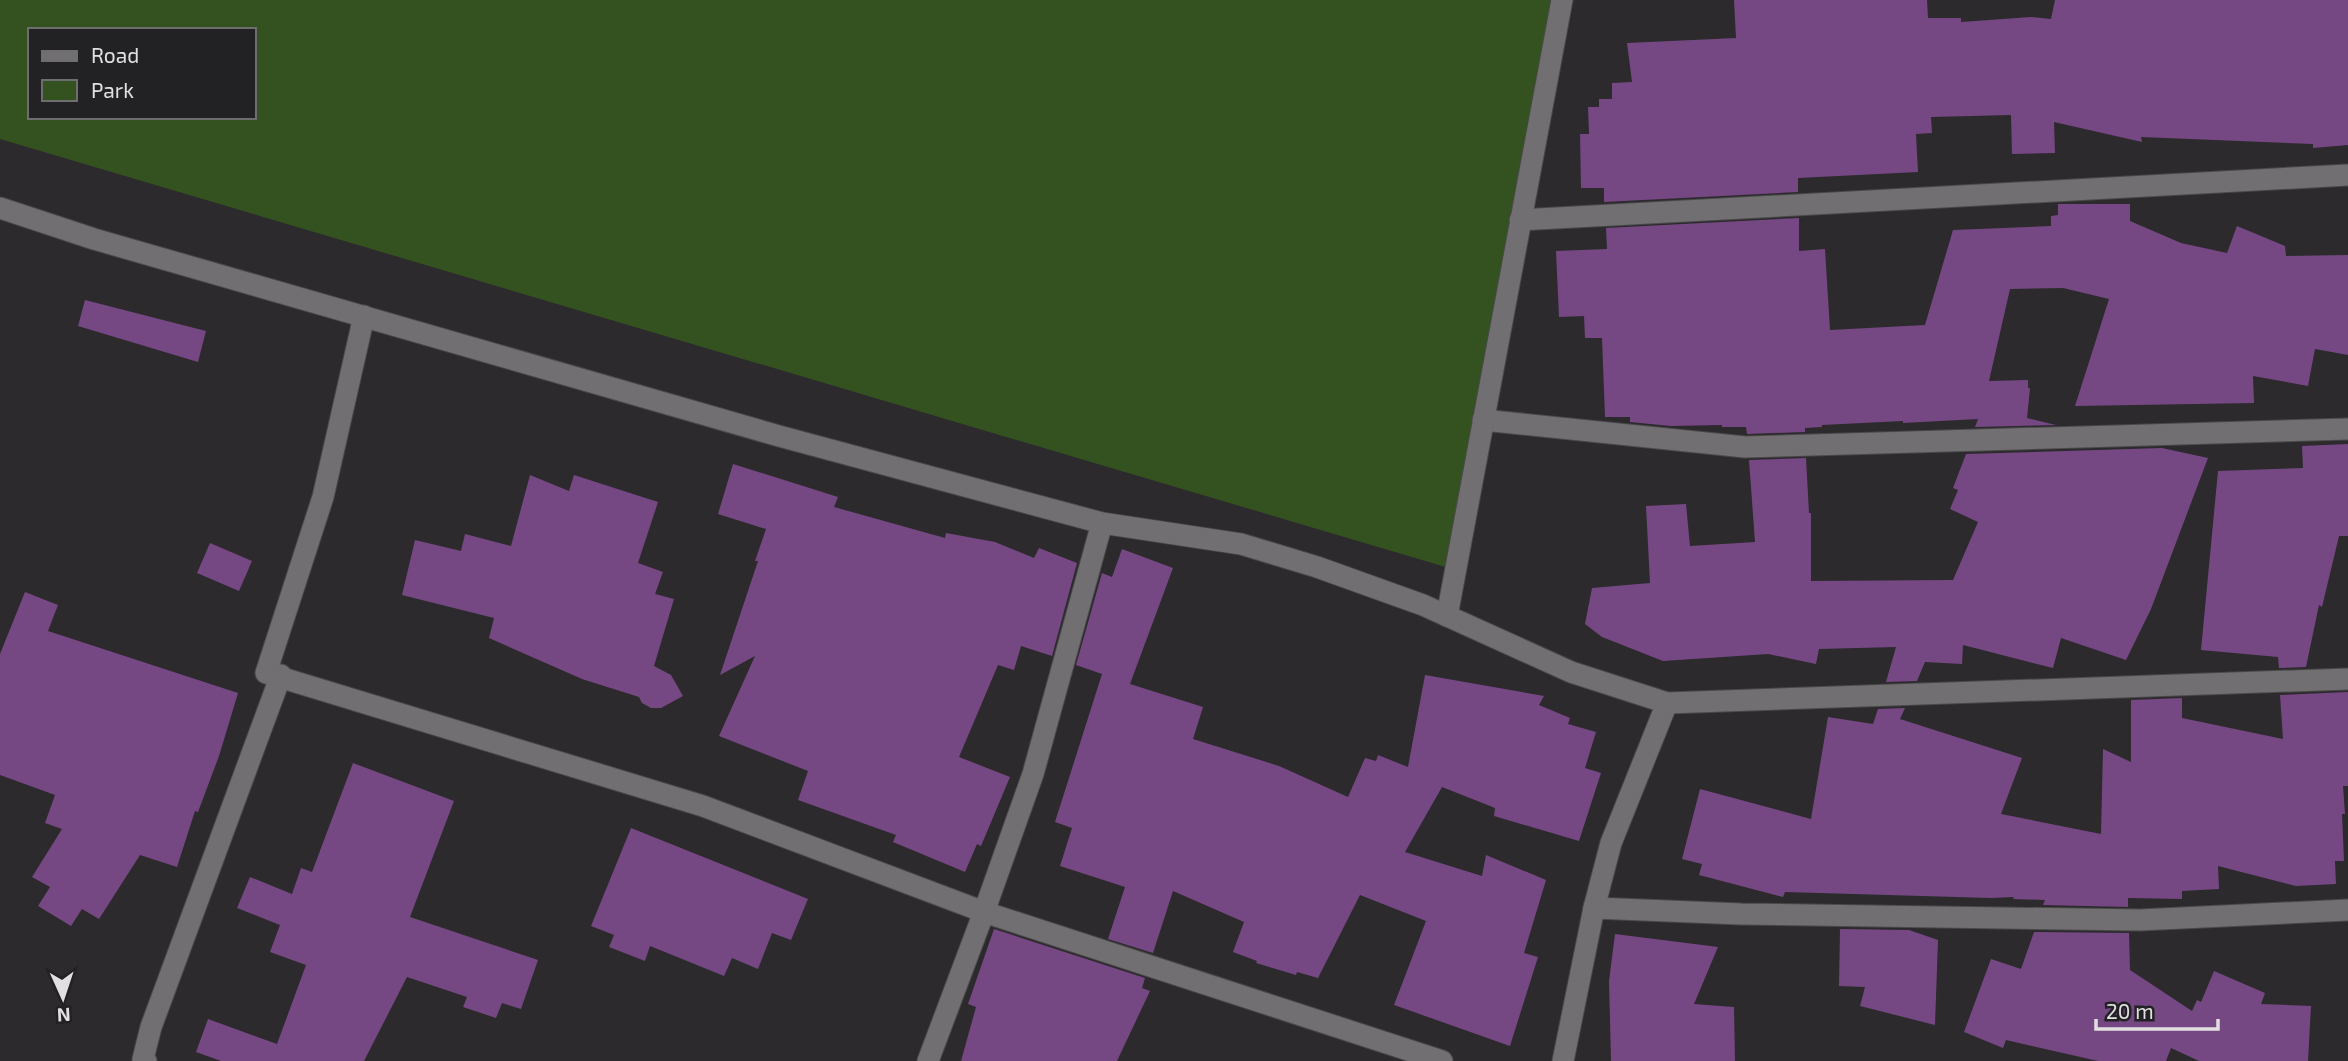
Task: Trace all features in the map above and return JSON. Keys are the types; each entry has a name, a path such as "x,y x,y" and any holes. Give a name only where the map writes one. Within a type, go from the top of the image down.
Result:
{"street":[{"path":"1447,616 1562,0"},
{"path":"1520,220 2348,175"},
{"path":"0,208 94,239 779,436 1102,523 1241,544 1317,567 1447,616 1571,672 1667,703 2348,679"},
{"path":"364,316 323,497 267,673 703,806 984,912 1441,1061"},
{"path":"1483,419 1745,447 2348,429"},
{"path":"928,1061 1033,774 1102,523"},
{"path":"146,1061 144,1059 151,1027 281,676"},
{"path":"1563,1061 1594,908 1611,843 1667,703"},
{"path":"1594,908 1808,915 2140,920 2348,909"}],"green space":[{"path":"0,0 1558,0 1449,568 0,139"}],"building":[{"path":"1734,0 1927,0 1928,18 1961,18 1961,22 2031,17 2051,19 2055,0 2348,0 2348,145 2313,148 2313,144 2141,137 2142,142 2054,122 2055,153 2012,154 2011,115 1931,117 1932,133 1916,134 1918,172 1798,178 1798,192 1604,202 1604,188 1581,188 1580,134 1589,134 1588,107 1599,107 1599,99 1612,99 1612,83 1632,82 1627,43 1736,38"},
{"path":"2058,204 2130,204 2130,221 2181,243 2227,253 2237,226 2285,246 2286,256 2348,255 2348,355 2315,349 2308,386 2253,376 2254,403 2075,406 2109,299 2063,288 2010,289 1989,381 2028,380 2030,388 2027,418 2056,425 1975,427 1978,419 1903,421 1822,425 1805,428 1805,432 1747,434 1746,427 1671,426 1630,422 1630,417 1605,417 1602,338 1585,338 1584,316 1559,317 1556,251 1607,249 1606,228 1799,218 1799,251 1825,249 1830,330 1925,325 1953,230 2051,226 2051,216 2058,215"},
{"path":"85,300 206,331 198,362 78,326"},
{"path":"2348,444 2348,536 2339,536 2322,607 2319,605 2306,667 2279,668 2278,657 2201,650 2218,471 2303,468 2302,446"},
{"path":"2162,448 2208,458 2151,609 2126,660 2061,638 2053,668 1963,645 1962,664 1925,662 1917,681 1886,682 1896,647 1819,649 1816,664 1768,654 1663,661 1602,637 1585,624 1592,588 1650,583 1646,506 1686,504 1690,546 1755,542 1749,460 1806,458 1811,513 1811,581 1953,580 1978,522 1950,509 1958,490 1953,488 1966,454"},
{"path":"733,464 838,497 834,507 945,538 946,533 995,542 1034,558 1039,548 1077,563 1052,656 1021,646 1014,670 998,665 959,757 1010,777 981,846 977,844 965,872 893,842 896,835 798,800 808,771 719,736 755,656 720,675 766,529 718,514"},
{"path":"530,475 569,491 574,475 658,502 638,563 663,572 655,594 674,599 654,666 671,675 683,696 661,708 651,708 642,703 639,697 582,679 489,638 494,618 402,595 415,540 461,551 465,534 511,546"},
{"path":"210,543 252,561 239,591 197,573"},
{"path":"1122,549 1173,568 1130,684 1203,707 1193,739 1279,766 1348,797 1365,758 1376,761 1378,755 1408,767 1425,675 1544,696 1539,705 1570,718 1568,724 1596,732 1585,768 1601,773 1579,841 1494,816 1495,808 1442,787 1405,852 1482,876 1486,855 1546,880 1524,953 1538,957 1510,1046 1394,1005 1426,921 1360,895 1318,978 1297,972 1296,975 1256,963 1257,961 1233,952 1244,922 1173,891 1153,953 1108,939 1125,887 1060,866 1072,828 1055,822 1102,674 1076,665 1102,573 1112,577"},
{"path":"25,592 58,605 48,631 238,693 219,756 198,812 195,811 177,867 140,855 99,919 82,909 71,926 38,906 50,887 32,877 62,829 45,823 55,795 0,775 0,654"},
{"path":"2348,692 2348,786 2343,786 2345,814 2342,814 2344,861 2335,861 2336,884 2296,886 2218,866 2219,889 2182,891 2182,899 2128,898 2128,907 2043,905 2045,900 2013,899 2014,897 1785,892 1783,897 1699,875 1702,864 1682,859 1700,789 1811,819 1828,717 1873,724 1878,709 1905,708 1900,719 2022,758 2001,814 2101,834 2103,749 2131,762 2131,700 2182,698 2182,718 2283,739 2280,695"},
{"path":"353,763 454,801 410,917 538,960 521,1009 502,1003 496,1018 463,1007 467,997 407,977 364,1061 221,1061 196,1052 208,1019 277,1044 306,965 270,952 280,925 237,908 250,877 292,894 301,868 312,872"},
{"path":"631,828 808,899 791,940 772,933 758,969 732,958 724,976 650,946 645,961 609,947 614,935 591,926"},
{"path":"994,929 1145,978 1142,988 1150,991 1117,1061 961,1061 976,1007 968,1004"},
{"path":"1840,929 1909,930 1938,940 1935,1025 1860,1006 1865,987 1839,986"},
{"path":"2034,932 2129,933 2130,970 2192,1011 2197,1000 2201,1002 2214,971 2265,993 2261,1004 2311,1006 2308,1061 2199,1061 2171,1048 2166,1061 2098,1061 2006,1040 2003,1048 1964,1032 1991,959 2021,969"},
{"path":"1615,934 1718,947 1694,1004 1734,1007 1735,1061 1611,1061 1609,981"}]}
